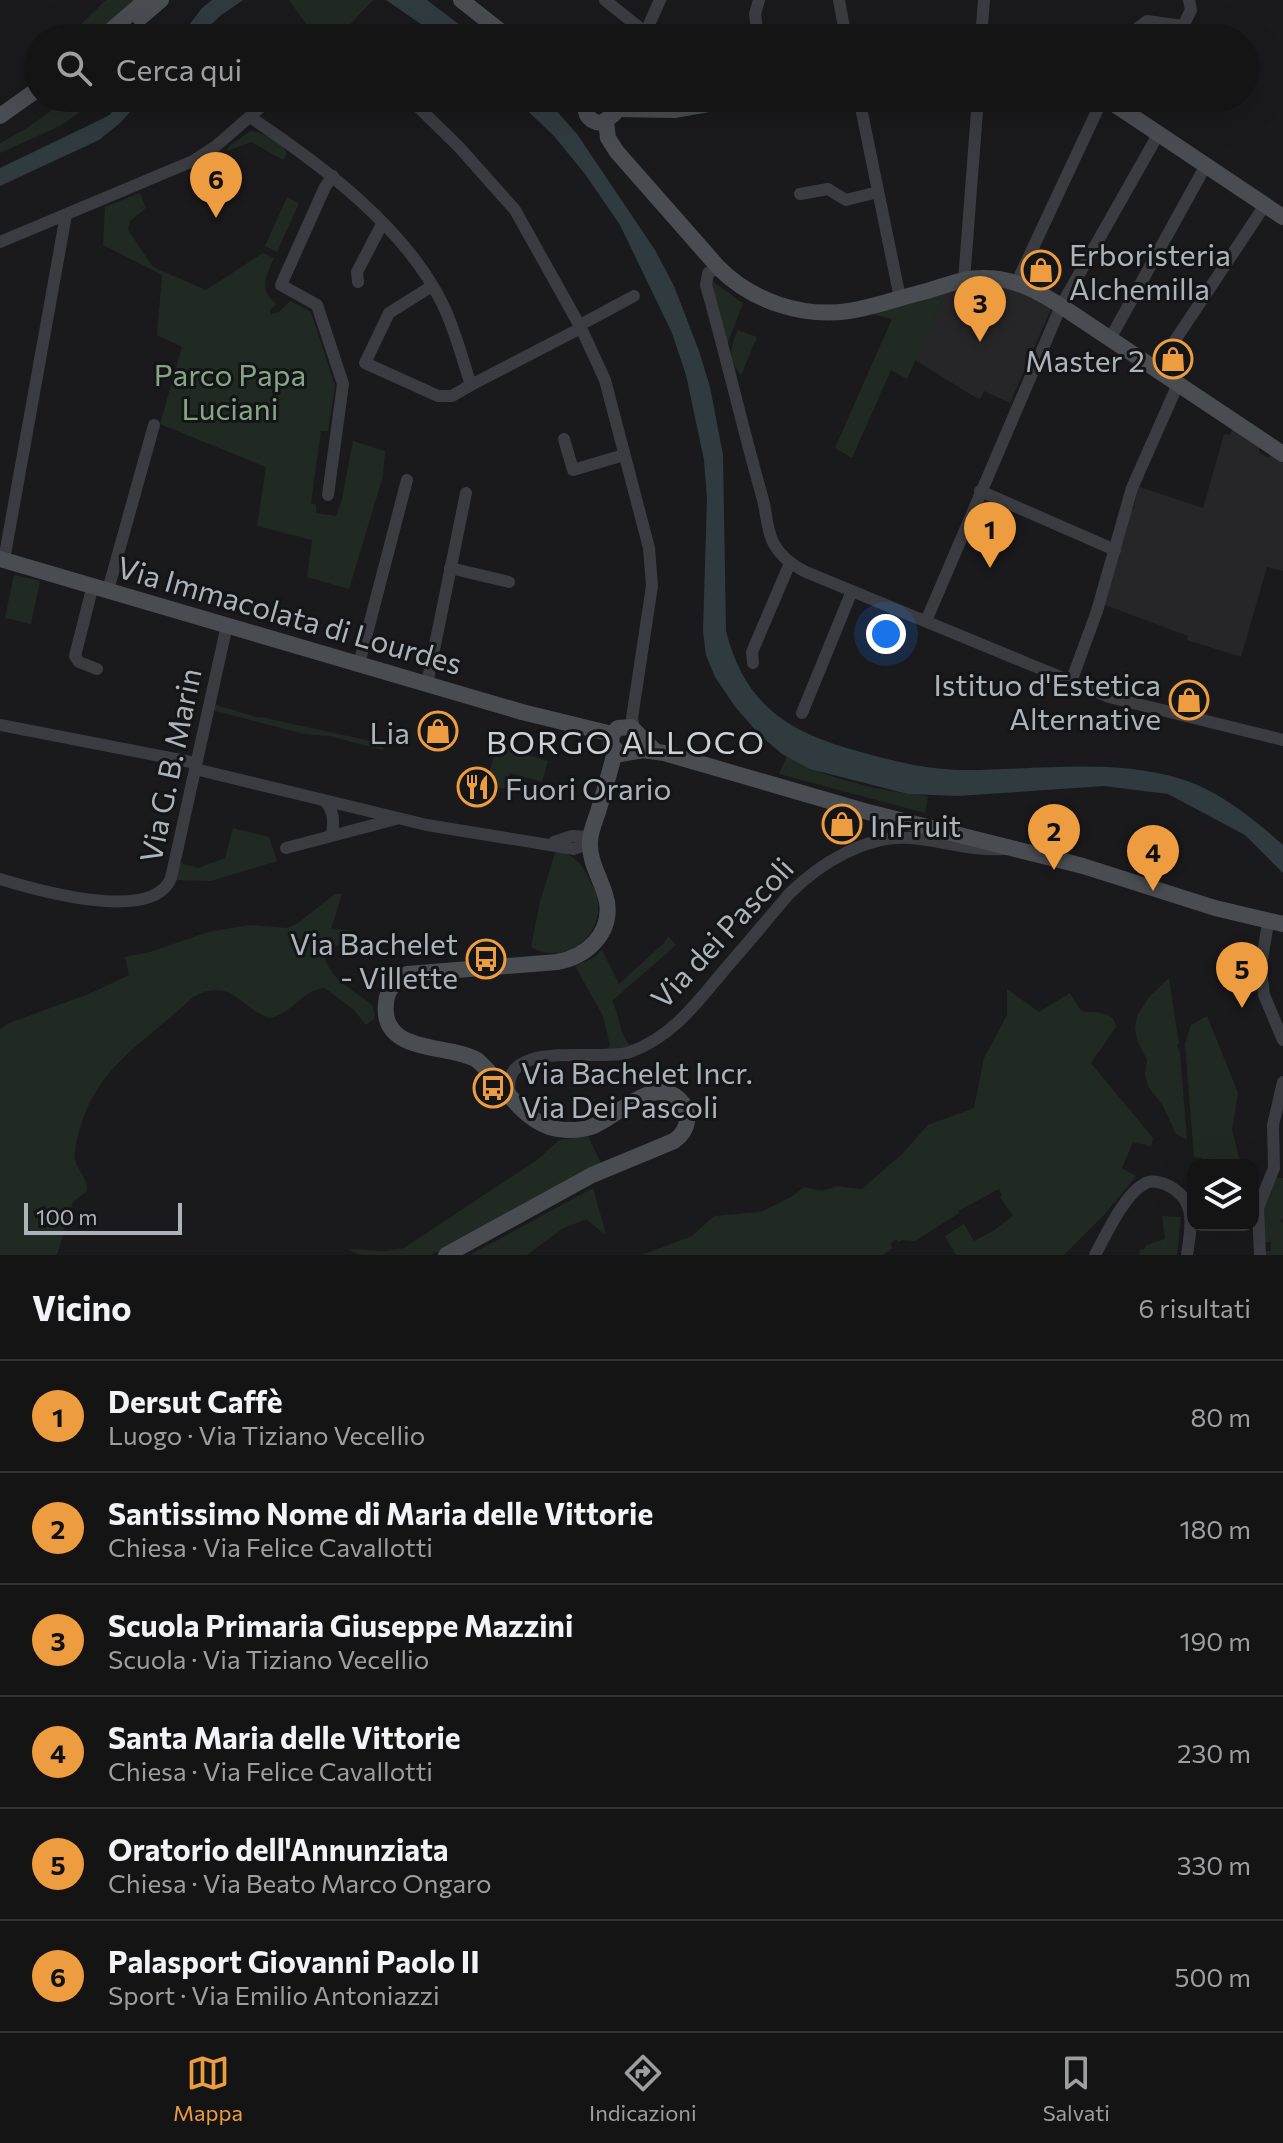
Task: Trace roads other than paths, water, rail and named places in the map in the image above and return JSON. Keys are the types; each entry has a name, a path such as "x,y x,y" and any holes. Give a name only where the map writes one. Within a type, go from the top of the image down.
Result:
{"street":[{"path":"118,24 146,0"},
{"path":"134,24 161,0"},
{"path":"461,0 491,24"},
{"path":"605,0 632,24"},
{"path":"649,24 660,0"},
{"path":"756,24 759,0"},
{"path":"839,0 843,24"},
{"path":"982,24 984,0"},
{"path":"1184,24 1191,10 1189,0"},
{"path":"1143,24 1147,21 1169,24"},
{"path":"0,118 24,100"},
{"path":"0,118 24,106"},
{"path":"0,242 193,161 256,112"},
{"path":"424,112 515,210 580,326 605,380 652,567 650,600 625,738 597,815 582,841"},
{"path":"586,112 592,121 608,112"},
{"path":"611,112 606,132 611,145 719,268 736,284 760,298 806,311 845,312 978,278 1017,282 1061,306 1283,454"},
{"path":"862,112 900,298"},
{"path":"964,281 977,112"},
{"path":"1017,282 1097,112"},
{"path":"1126,112 1283,217"},
{"path":"250,117 333,176 404,249 444,307 471,385"},
{"path":"926,621 1061,306 1159,133"},
{"path":"1110,339 1206,165"},
{"path":"328,495 343,384 317,305 281,285 325,187 333,176"},
{"path":"800,194 828,189 846,200 878,192"},
{"path":"1156,369 1265,205"},
{"path":"2,560 66,215"},
{"path":"358,282 357,272 382,224"},
{"path":"719,268 709,272 706,285 763,499 769,533 777,549 790,563 1071,682 1124,701 1180,712 1283,740"},
{"path":"432,286 389,313 365,363 443,398 634,296"},
{"path":"1071,682 1088,640 1132,488 1178,384"},
{"path":"97,669 79,662 75,656 154,425"},
{"path":"564,439 573,470 624,455"},
{"path":"359,664 407,480"},
{"path":"980,491 1115,550"},
{"path":"427,684 466,493"},
{"name":"Via Immacolata di Lourdes","path":"2,560 563,723 625,738 655,751 864,811 1125,878 1278,928"},
{"path":"753,663 752,652 790,563"},
{"path":"450,568 509,582"},
{"path":"802,713 852,591"},
{"name":"Via G. B. Marin","path":"0,879 108,902 145,899 169,885 227,625"},
{"path":"0,725 195,766 399,818 511,840 551,843 582,841"},
{"path":"325,801 333,817 332,834"},
{"path":"286,848 399,818"},
{"name":"Via dei Pascoli","path":"510,1095 509,1083 514,1072 530,1059 621,1054 670,1031 789,894 810,875 834,860 870,845 901,838 970,850 1015,848"},
{"path":"446,1255 592,1175 674,1141 682,1135 687,1125 682,1102 662,1092 646,1095 609,1119 582,1129 558,1129 540,1123 484,1066 471,1057 402,1039 389,1021 387,997 397,981 414,972 557,962 583,954 600,936 607,902 582,841"},
{"path":"1278,928 1261,964 1264,995 1283,1040"},
{"path":"1260,1255 1258,1208 1274,1168 1273,1125 1283,1082"},
{"path":"1095,1255 1130,1198 1142,1184 1153,1181 1178,1191 1188,1204 1192,1220 1187,1255"}],"place":[{"name":"Palasport Giovanni Paolo II","path":"216,218"},
{"name":"Erboristeria Alchemilla","path":"1041,270"},
{"name":"Scuola Primaria Giuseppe Mazzini","path":"980,342"},
{"name":"Master 2","path":"1173,359"},
{"name":"Dersut Caffè","path":"990,568"},
{"name":"Istituo d'Estetica Alternative","path":"1189,700"},
{"name":"Lia","path":"438,731"},
{"name":"Fuori Orario","path":"477,787"},
{"name":"InFruit","path":"842,824"},
{"name":"Santissimo Nome di Maria delle Vittorie","path":"1054,870"},
{"name":"Santa Maria delle Vittorie","path":"1153,891"},
{"name":"Via Bachelet - Villette","path":"486,959"},
{"name":"Oratorio dell'Annunziata","path":"1242,1008"},
{"name":"Via Bachelet Incr. Via Dei Pascoli","path":"493,1088"}],"district":[{"name":"BORGO ALLOCO","path":"626,741"}],"park label":[{"name":"Parco Papa Luciani","path":"230,390"}]}
